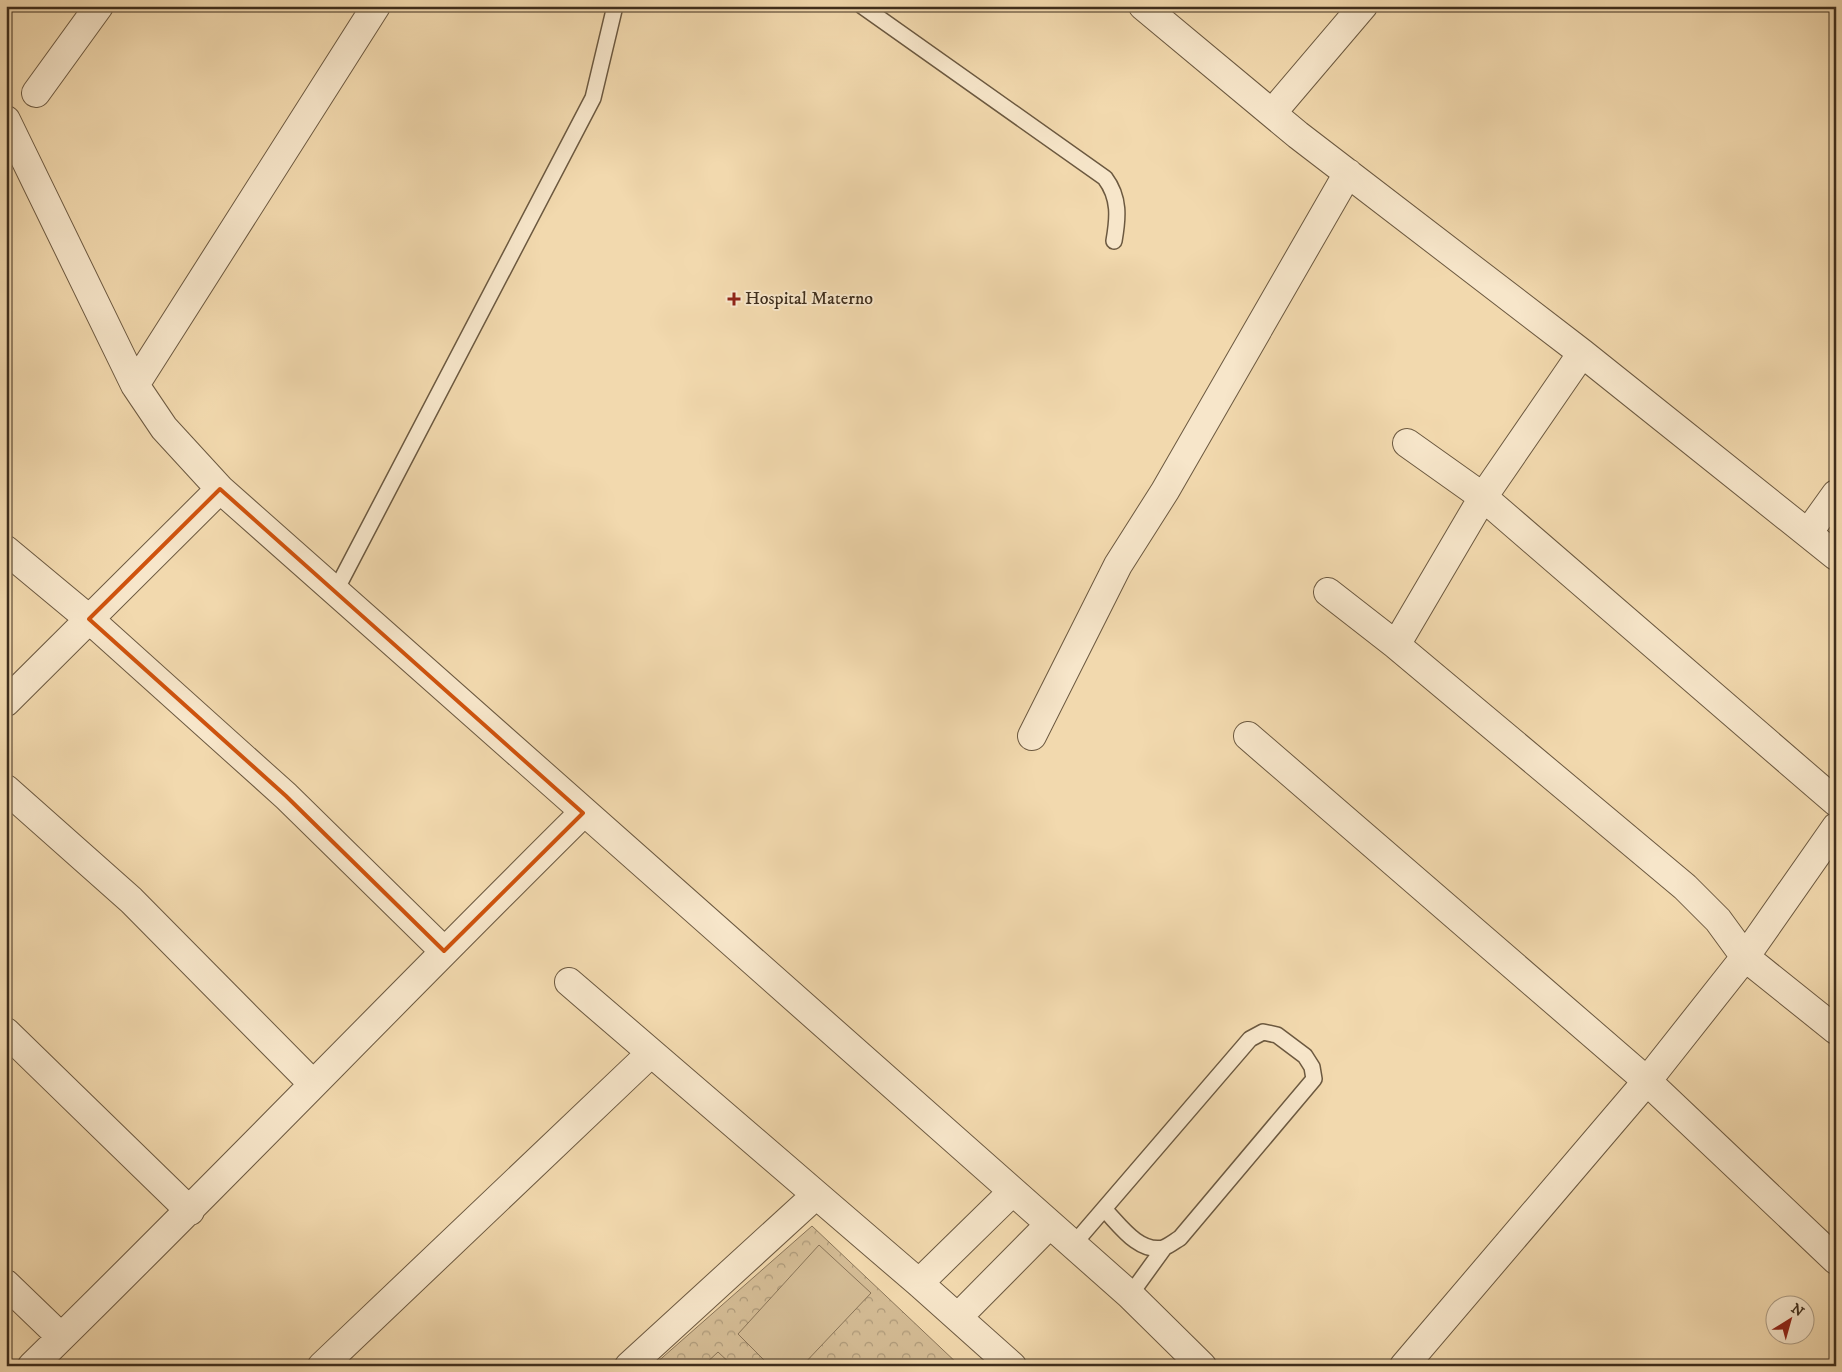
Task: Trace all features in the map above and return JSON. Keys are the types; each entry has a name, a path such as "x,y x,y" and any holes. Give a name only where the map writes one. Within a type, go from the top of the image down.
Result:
{"street":[{"path":"36,93 99,6"},
{"path":"135,385 376,6"},
{"path":"1143,6 1272,113 1582,353 1836,556"},
{"path":"1272,113 1362,6"},
{"path":"6,120 135,385 164,428 220,489 583,813 1072,1246 1130,1295 1202,1366"},
{"path":"1032,736 1118,565 1165,491 1348,173"},
{"path":"1396,645 1483,497 1582,353"},
{"path":"1407,443 1483,497 1836,802"},
{"path":"6,702 220,489"},
{"path":"1808,533 1836,494"},
{"path":"6,550 89,619 286,796 444,951"},
{"path":"1328,592 1396,645 1686,887 1718,920 1745,957 1836,1030"},
{"path":"1248,736 1647,1081 1836,1260"},
{"path":"6,789 131,900 312,1084"},
{"path":"32,1366 190,1211 312,1084 583,813"},
{"path":"1404,1366 1647,1081 1745,957 1836,827"},
{"path":"569,982 919,1283 1012,1366"},
{"path":"6,1032 190,1211"},
{"path":"322,1366 651,1053"},
{"path":"919,1283 1012,1192"},
{"path":"630,1365 816,1195"},
{"path":"958,1317 1049,1225"},
{"path":"6,1284 61,1337"}],"lane":[{"path":"335,592 593,98 615,6"},
{"path":"862,6 1105,178 1114,190 1118,216 1114,241"},
{"path":"1072,1246 1250,1038 1263,1032 1277,1035 1305,1056 1312,1067 1314,1078 1180,1238 1164,1248 1130,1295"},
{"path":"1104,1209 1132,1238 1149,1248 1164,1248"}],"highlighted area":[{"path":"220,489 583,813 444,951 286,796 89,619"}],"green space":[{"path":"812,1226 960,1366 657,1366 655,1364"},
{"path":"819,1245 871,1293 802,1366 770,1366 738,1334"},
{"path":"718,1352 733,1366 703,1366"}],"place":[{"name":"Hospital Materno","path":"734,299"}]}
